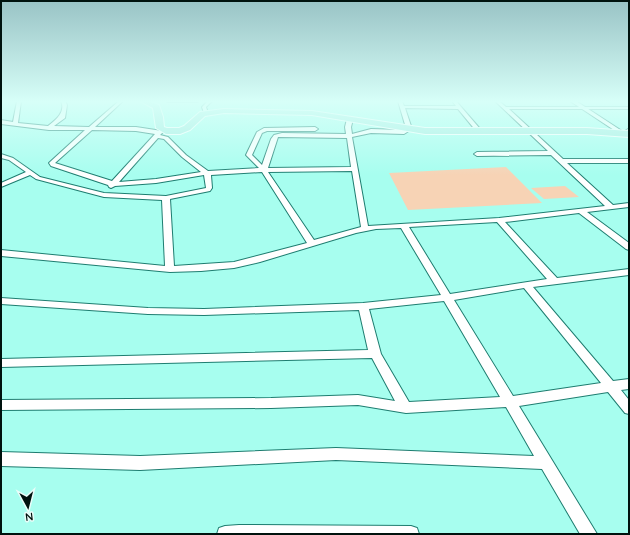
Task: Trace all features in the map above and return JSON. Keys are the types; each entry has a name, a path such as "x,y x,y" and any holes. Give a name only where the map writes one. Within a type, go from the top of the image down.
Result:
{"main road":[{"path":"160,126 159,133 176,131 189,126"},
{"path":"387,126 409,130 479,132 628,132"}],"street":[{"path":"1,156 10,159 38,178 104,195 166,198 208,190 209,188 207,173 184,156 159,133 136,129 49,128 32,126"},
{"path":"93,126 52,163 53,165 113,184 156,181 207,173 264,170 355,169"},
{"path":"348,126 365,229"},
{"path":"264,170 276,136 350,136 364,132 396,133 409,130 408,126"},
{"path":"474,126 479,132"},
{"path":"525,126 611,207"},
{"path":"617,126 628,132"},
{"path":"619,126 628,132"},
{"path":"312,244 264,170 250,155 260,132 266,130 315,129"},
{"path":"166,138 176,135 176,131"},
{"path":"104,195 159,133"},
{"path":"477,154 554,154"},
{"path":"562,161 629,162"},
{"path":"1,185 30,173"},
{"path":"166,198 170,270"},
{"path":"1,253 170,270 201,268 234,265 260,259 365,229 499,220 629,206"},
{"path":"581,211 629,247"},
{"path":"499,220 555,282"},
{"path":"404,226 446,298 547,463 588,534"},
{"path":"1,301 148,312 310,309 363,306 446,298 526,285 629,272"},
{"path":"526,285 629,409"},
{"path":"363,306 375,354 406,408"},
{"path":"1,363 375,354"},
{"path":"1,406 271,403 358,400 406,408 509,402 629,384"},
{"path":"1,459 140,463 336,454 547,463"},
{"path":"225,534 411,534"}],"shaded area":[{"path":"506,167 542,203 408,210 389,173"},
{"path":"565,186 579,197 544,199 531,188"}]}
